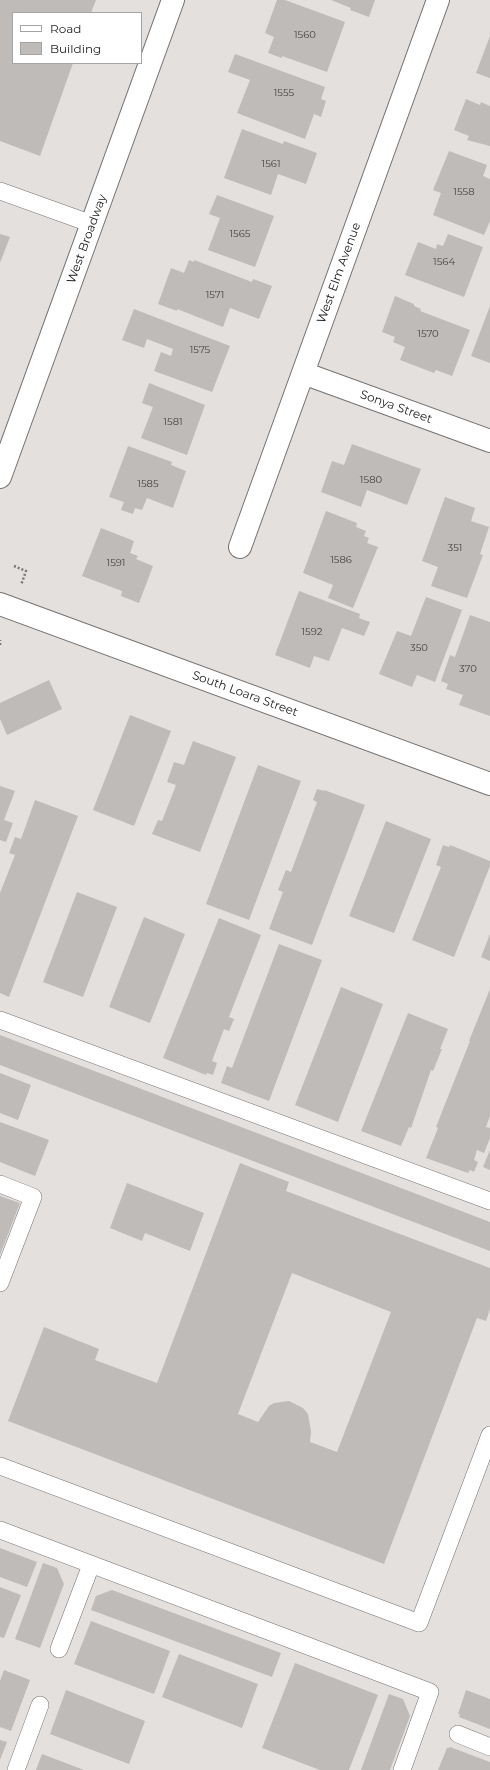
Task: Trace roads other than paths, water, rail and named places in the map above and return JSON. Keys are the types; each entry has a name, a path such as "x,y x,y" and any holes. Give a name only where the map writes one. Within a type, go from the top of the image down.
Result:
{"street":[{"name":"West Broadway","path":"0,477 173,0"},
{"name":"West Elm Avenue","path":"240,547 438,0"},
{"name":"Sonya Street","path":"303,373 490,441"},
{"name":"South Loara Street","path":"0,604 490,784"}],"lane":[{"path":"0,192 92,224"},
{"path":"0,1020 490,1201"},
{"path":"0,1184 33,1197 0,1283"},
{"path":"0,1466 419,1623 490,1435"},
{"path":"0,1530 430,1692 402,1770"},
{"path":"59,1648 91,1565"},
{"path":"16,1770 40,1705"},
{"path":"458,1734 490,1747"}]}
